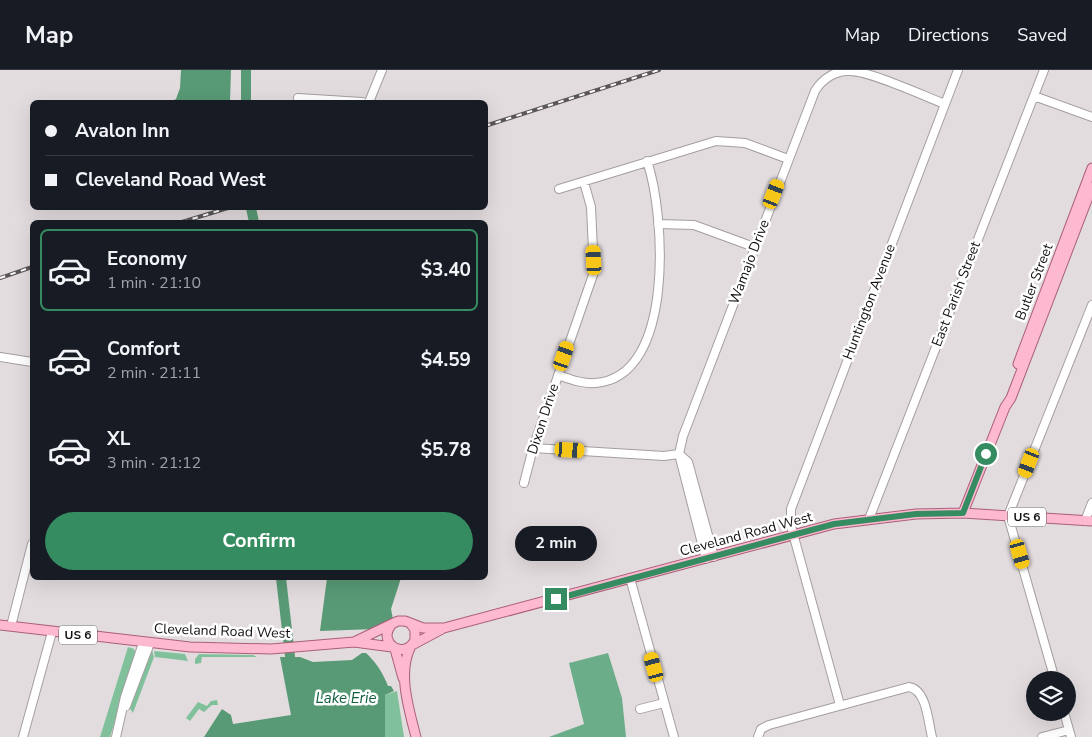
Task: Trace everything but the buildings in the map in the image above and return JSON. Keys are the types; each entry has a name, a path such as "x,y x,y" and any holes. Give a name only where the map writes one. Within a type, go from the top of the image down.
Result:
{"main road":[{"name":"Butler Street","path":"1005,406 1006,396 1092,168"},
{"name":"Butler Street","path":"963,513 1005,406 1011,398 1092,187"},
{"name":"Cleveland Road West","path":"413,645 444,628 834,524 916,514 963,513 1088,521"},
{"path":"405,682 406,660 416,634 411,624 401,621 392,624 387,634 405,682 416,737"},
{"name":"Cleveland Road West","path":"354,642 392,624"},
{"name":"Cleveland Road West","path":"411,624 423,628 444,628"},
{"name":"Cleveland Road West","path":"0,625 190,647 271,649 354,642 393,648"},
{"path":"393,648 405,650 413,645"}],"street":[{"path":"370,100 382,70"},
{"name":"Huntington Avenue","path":"840,705 790,516 795,497 958,70"},
{"name":"East Parish Street","path":"869,519 1044,70"},
{"name":"Wamajo Drive","path":"679,454 682,436 815,91 830,76 846,71 860,72 945,104"},
{"path":"1034,96 1092,117"},
{"path":"298,98 330,100"},
{"path":"559,189 699,145 722,141 745,143 788,159"},
{"path":"558,375 581,382 600,382 625,372 636,360 652,323 659,290 658,224 656,196 647,162"},
{"name":"Dixon Drive","path":"524,483 533,448 594,269 591,207 584,182"},
{"path":"658,224 694,224 754,246"},
{"path":"1052,671 1008,516 1092,305"},
{"path":"0,357 30,362"},
{"path":"533,448 664,456 679,454 710,558"},
{"path":"1088,521 1092,502"},
{"path":"11,626 30,552"},
{"path":"630,578 674,737"},
{"path":"23,737 52,632"},
{"path":"116,737 125,697 146,643"},
{"path":"759,734 768,725 907,687 916,689 922,696 932,737"},
{"path":"640,709 664,703"},
{"path":"1042,737 1070,733"}],"shaded area":[{"path":"128,647 134,649 136,655 110,737 100,737"},
{"path":"152,650 154,657 133,713 129,707"},
{"path":"154,651 185,654 188,661 155,657"},
{"path":"608,653 622,698 626,737 549,737 584,724 569,663"},
{"path":"199,654 253,655 257,657 202,657 201,663 195,664 195,659"},
{"path":"397,691 404,737 385,737 385,695"},
{"path":"217,700 218,705 212,705 204,712 199,709 190,721 186,718 198,702 207,706 211,701"}],"water":[{"path":"181,70 231,70 230,100 174,100 180,88"},
{"path":"327,580 400,580 391,609 393,619 376,629 320,631"},
{"name":"Lake Erie","path":"362,653 366,653 373,660 388,686 391,686 394,691 385,695 385,737 204,737 222,709 231,715 233,724 291,715 280,657 300,657 313,662 352,660"}],"waterway":[{"path":"246,70 246,100"},
{"path":"251,210 254,220"},
{"path":"281,580 290,656"}],"railway":[{"path":"488,125 659,70"},
{"path":"189,220 221,210"},
{"path":"0,278 30,268"}],"route":[{"path":"556,599 834,524 916,514 963,513 986,454"}]}
